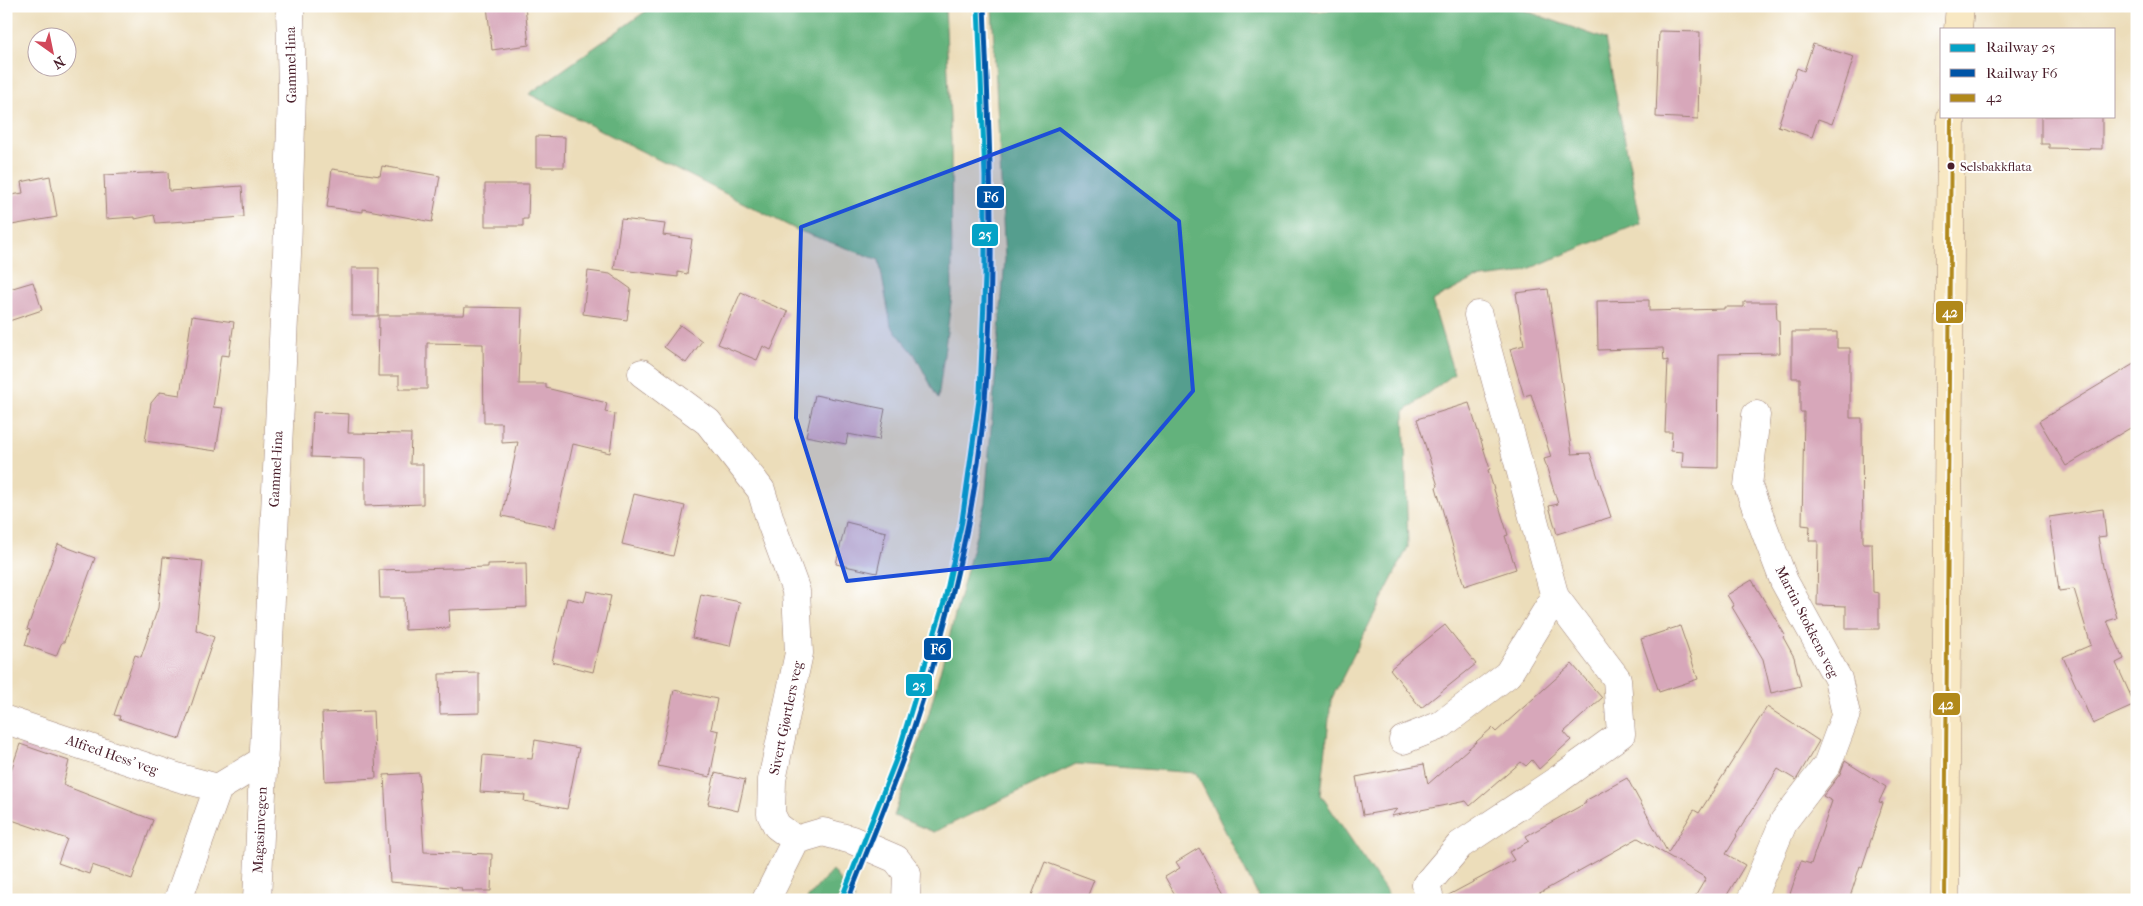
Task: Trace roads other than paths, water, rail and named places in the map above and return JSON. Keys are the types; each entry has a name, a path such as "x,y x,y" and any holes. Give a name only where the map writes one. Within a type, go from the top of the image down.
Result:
{"street":[{"name":"Gammel-lina","path":"264,760 292,102 290,6"},
{"path":"1958,28 1960,6"},
{"path":"1945,900 1951,118"},
{"path":"1430,900 1426,885 1460,845 1559,779 1621,734 1617,679 1555,597 1478,315"},
{"name":"Sivert Gjørtlers veg","path":"642,373 708,422 761,490 796,591 799,653 772,780 771,814 777,826 796,840"},
{"name":"Martin Stokkens veg","path":"1751,900 1784,820 1827,765 1846,714 1838,679 1784,582 1748,486 1756,415"},
{"path":"1402,740 1441,725 1508,674 1555,597"},
{"name":"Alfred Hess' veg","path":"6,720 180,778 218,788"},
{"path":"178,900 218,788 264,760"},
{"name":"Magasinvegen","path":"256,900 264,760"},
{"path":"766,900 796,840 823,832 868,846 896,859 907,873 906,900"}],"rail line":[{"name":"25","path":"841,900 897,757 945,599 962,521 980,393 985,278 985,176 978,6"},
{"name":"F6","path":"848,900 903,759 931,672 962,554 978,460 985,395 991,266 991,201 984,6"}],"place":[{"name":"Selsbakkflata","path":"1951,166"}]}
